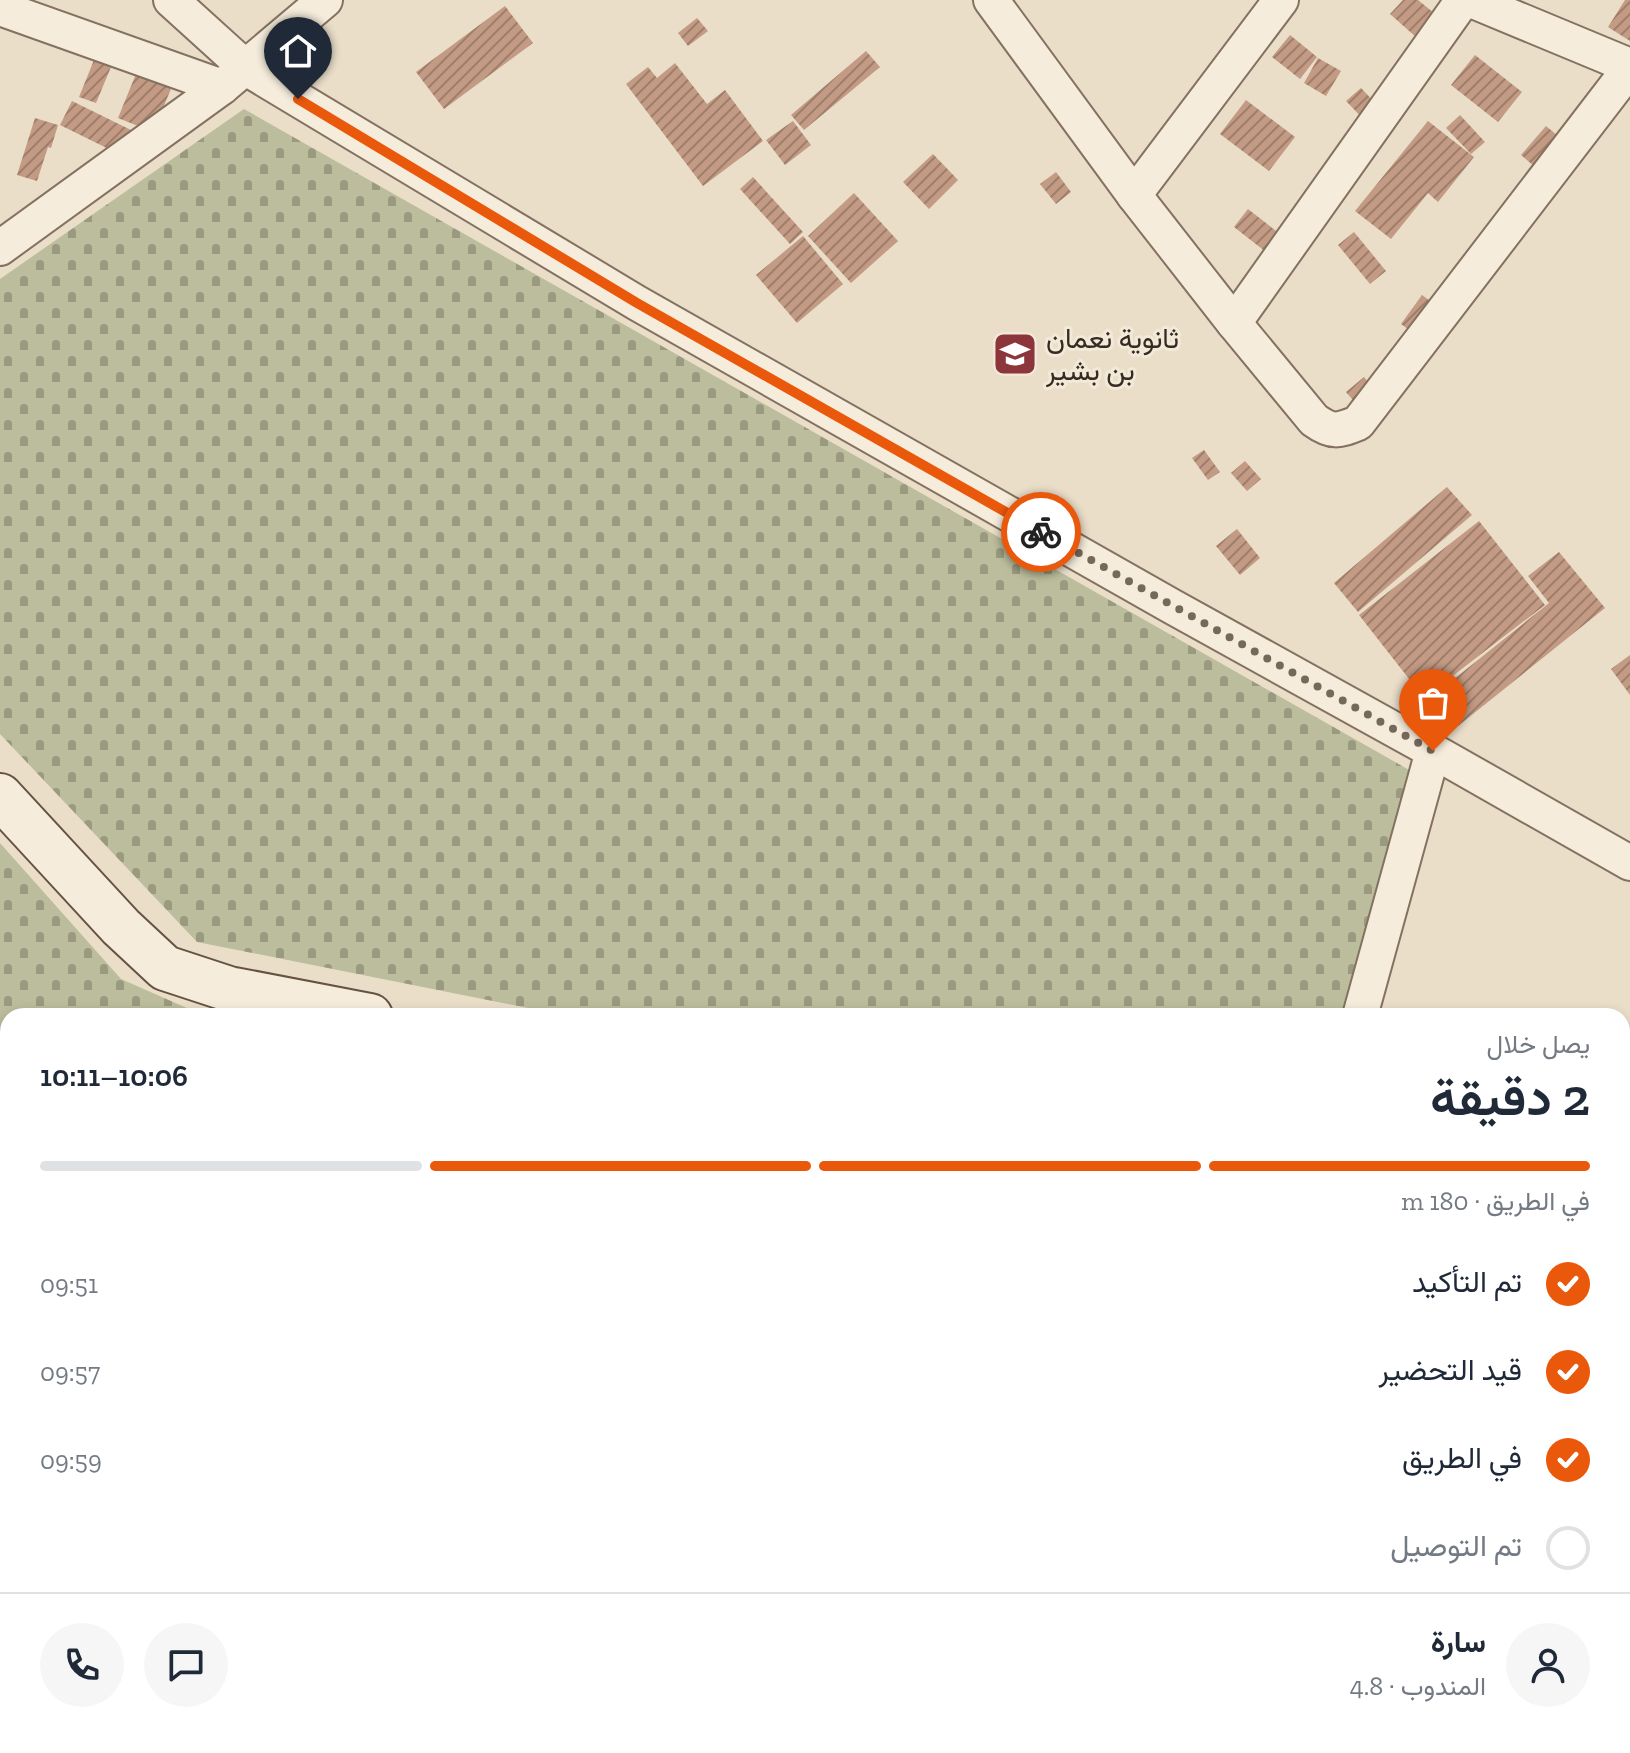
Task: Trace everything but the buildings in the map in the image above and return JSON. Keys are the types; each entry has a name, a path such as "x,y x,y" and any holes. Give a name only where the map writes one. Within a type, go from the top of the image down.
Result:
{"main road":[{"path":"0,796 121,927 165,968 229,989 328,1008"}],"street":[{"path":"171,0 234,78"},
{"path":"0,248 234,78 325,0"},
{"path":"991,0 1134,195 1234,323 1314,420 1326,429 1340,430 1358,423 1630,67 1471,0"},
{"path":"1134,195 1281,0"},
{"path":"1234,323 1463,0"},
{"path":"0,8 234,78 1630,863"},
{"path":"1362,1008 1433,751"}],"green space":[{"path":"244,109 1418,775 1354,1008 528,1008 197,942 0,734 0,279"},
{"path":"0,843 121,979 187,1008 0,1008"}],"way so far":[{"path":"1041,532 1433,751"}],"place":[{"name":"ثانوية نعمان بن بشير","path":"1015,354"}],"route":[{"path":"298,99 637,303 1041,532"}]}
